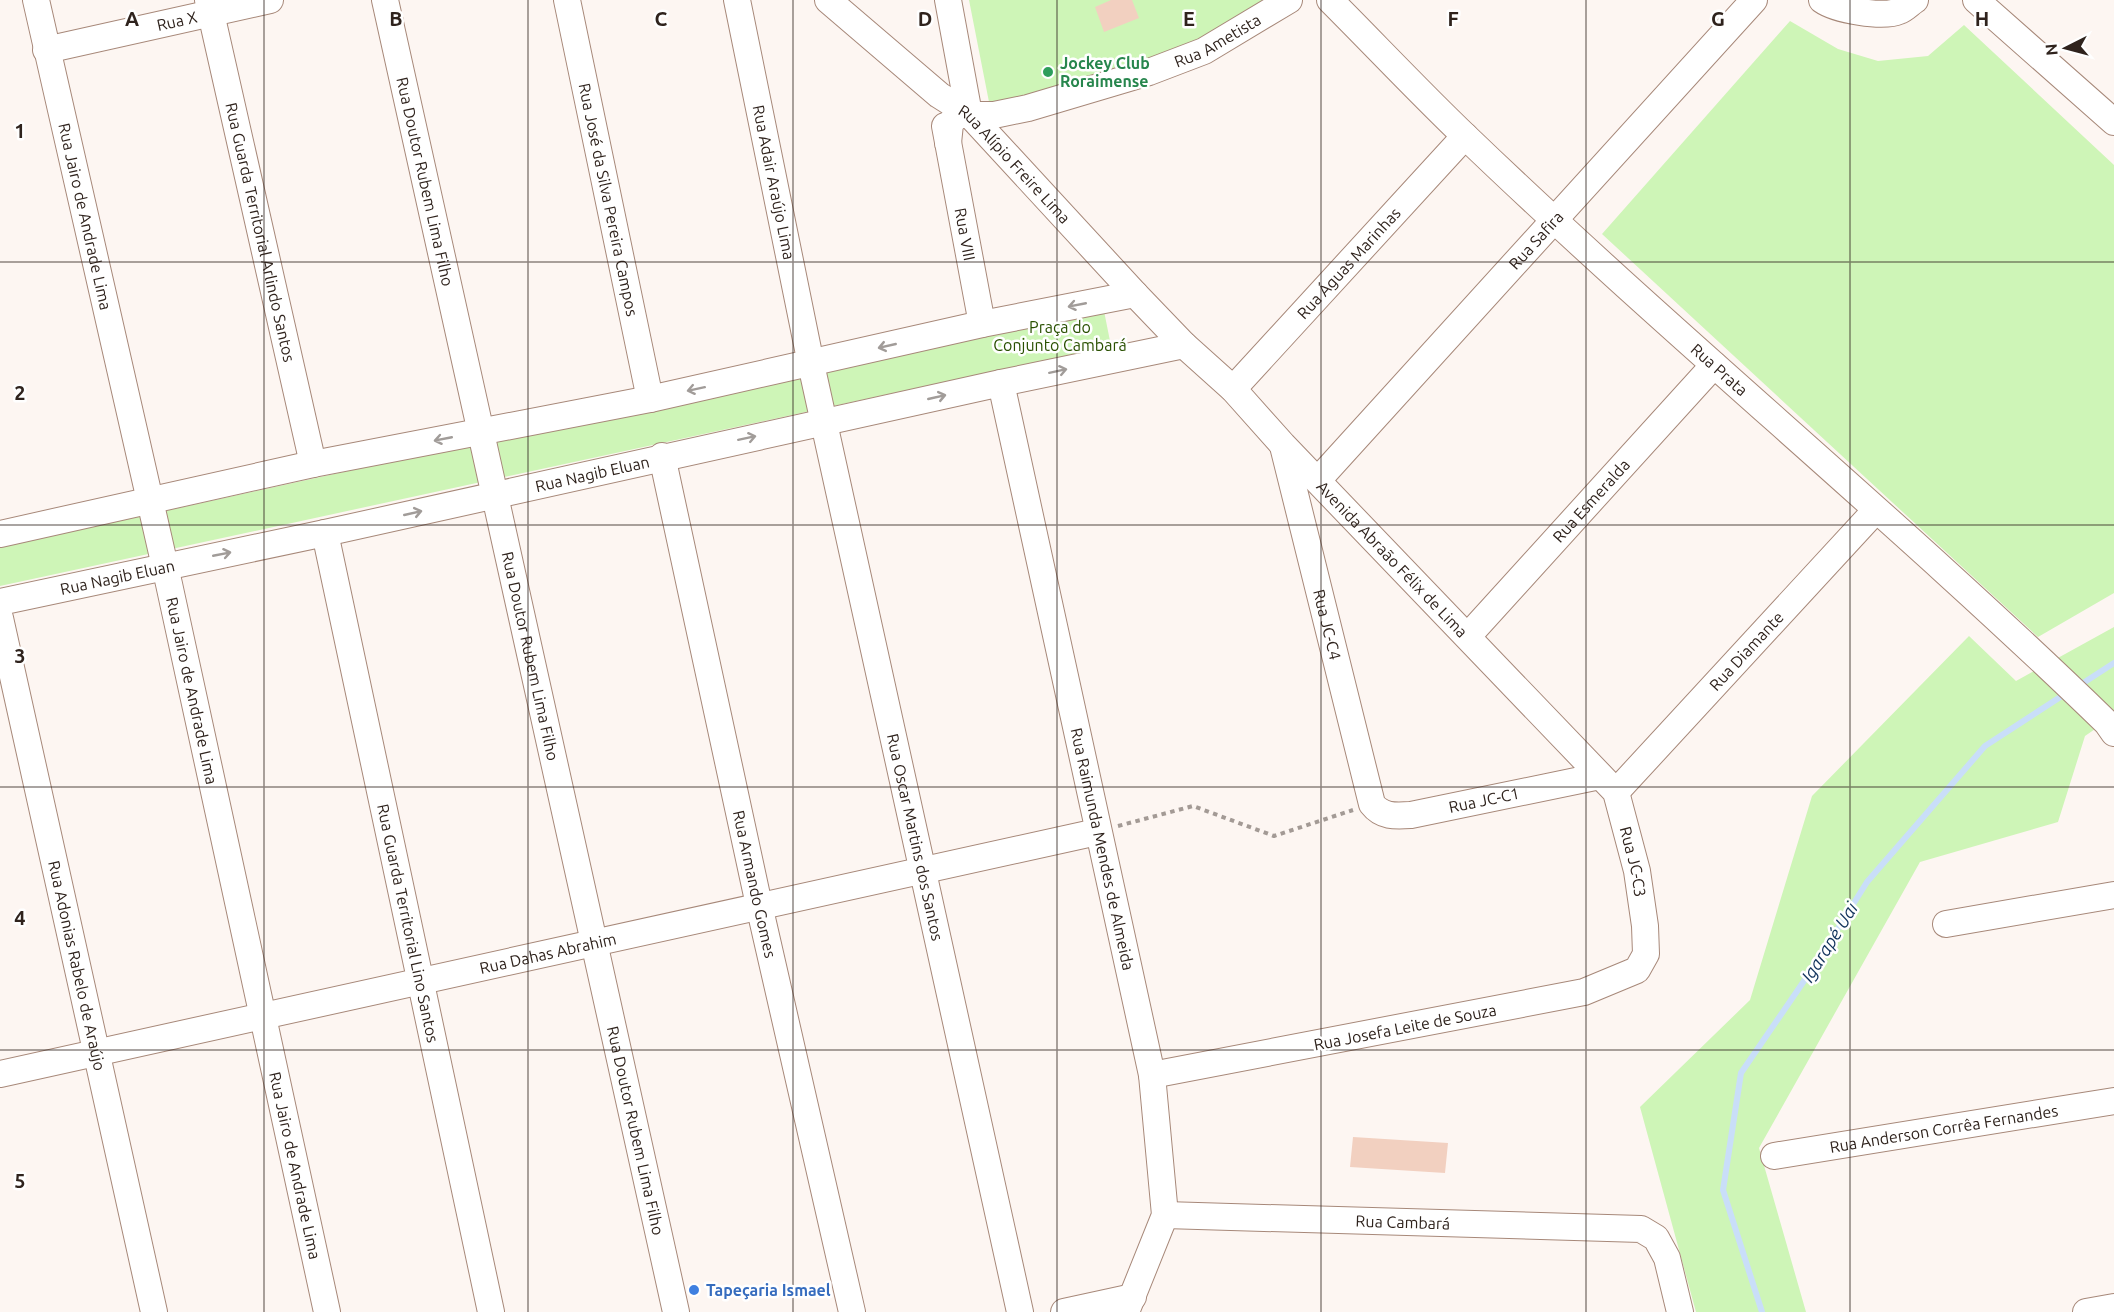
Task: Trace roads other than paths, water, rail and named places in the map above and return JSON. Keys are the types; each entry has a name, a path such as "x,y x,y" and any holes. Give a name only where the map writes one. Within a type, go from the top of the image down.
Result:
{"street":[{"name":"Rua Jairo de Andrade Lima","path":"36,0 148,500 165,566 327,1312"},
{"name":"Rua X","path":"46,50 209,7 270,0"},
{"name":"Rua Doutor Rubem Lima Filho","path":"385,0 676,1312"},
{"name":"Rua José da Silva Pereira Campos","path":"567,0 651,399"},
{"name":"Rua Adair Araújo Lima","path":"737,0 811,364"},
{"name":"Rua Alípio Freire Lima","path":"828,0 939,95 969,114 1184,345"},
{"path":"948,0 969,114"},
{"name":"Rua Ametista","path":"969,114 994,115 1028,108 1149,72 1204,51 1289,0"},
{"name":"Rua Prata","path":"1330,0 1465,136 1553,218 1876,510 1960,582 2112,725"},
{"name":"Rua Safira","path":"1318,480 1553,218 1754,0"},
{"path":"1822,0 1828,4 1864,13 1898,12 1915,0"},
{"path":"1976,0 2110,110"},
{"name":"Rua Guarda Territorial Arlindo Santos","path":"209,7 313,464"},
{"name":"Rua VIII","path":"939,95 982,324"},
{"name":"Rua VIII","path":"948,143 952,119 957,115 969,114"},
{"name":"Rua Águas Marinhas","path":"1233,389 1465,136"},
{"path":"0,534 313,464 651,399 982,324 1135,294"},
{"name":"Avenida Abraão Félix de Lima","path":"1184,345 1233,389 1282,445 1608,784"},
{"name":"Rua Nagib Eluan","path":"0,602 325,533 662,456 1184,345"},
{"name":"Rua Oscar Martins dos Santos","path":"811,364 1020,1312"},
{"name":"Rua Esmeralda","path":"1468,636 1714,365"},
{"name":"Rua Raimunda Mendes de Almeida","path":"1001,383 1097,832 1152,1075 1165,1215 1130,1304"},
{"name":"Rua JC-C4","path":"1282,445 1372,804"},
{"name":"Rua Armando Gomes","path":"662,456 759,905 852,1312"},
{"name":"Rua Diamante","path":"1608,784 1876,510"},
{"name":"Rua Guarda Territorial Lino Santos","path":"325,533 491,1312"},
{"name":"Rua Adonias Rabelo de Araújo","path":"0,618 154,1312"},
{"name":"Rua JC-C1","path":"1372,804 1378,812 1391,816 1411,815 1608,784"},
{"name":"Rua JC-C3","path":"1608,784 1637,871 1646,926 1646,954"},
{"name":"Rua Dahas Abrahim","path":"0,1074 1097,832"},
{"path":"1947,924 2114,894"},
{"name":"Rua Josefa Leite de Souza","path":"1152,1075 1584,992 1637,970 1646,954"},
{"name":"Rua Anderson Corrêa Fernandes","path":"1774,1156 2114,1101"},
{"name":"Rua Cambará","path":"1165,1215 1641,1229 1656,1238 1667,1258 1680,1312"},
{"path":"1064,1312 1130,1304"},
{"path":"2086,1312 2114,1307"}],"waterway":[{"name":"Igarapé Uai","path":"2077,687 2114,663"},
{"name":"Igarapé Uai","path":"1762,1312 1723,1190 1741,1073 1817,962 1867,882 1985,746 2068,692"}],"place":[{"name":"Jockey Club Roraimense","path":"1048,72"},
{"name":"Tapeçaria Ismael","path":"694,1290"}],"park label":[{"name":"Praça do Conjunto Cambará","path":"1060,336"}]}
